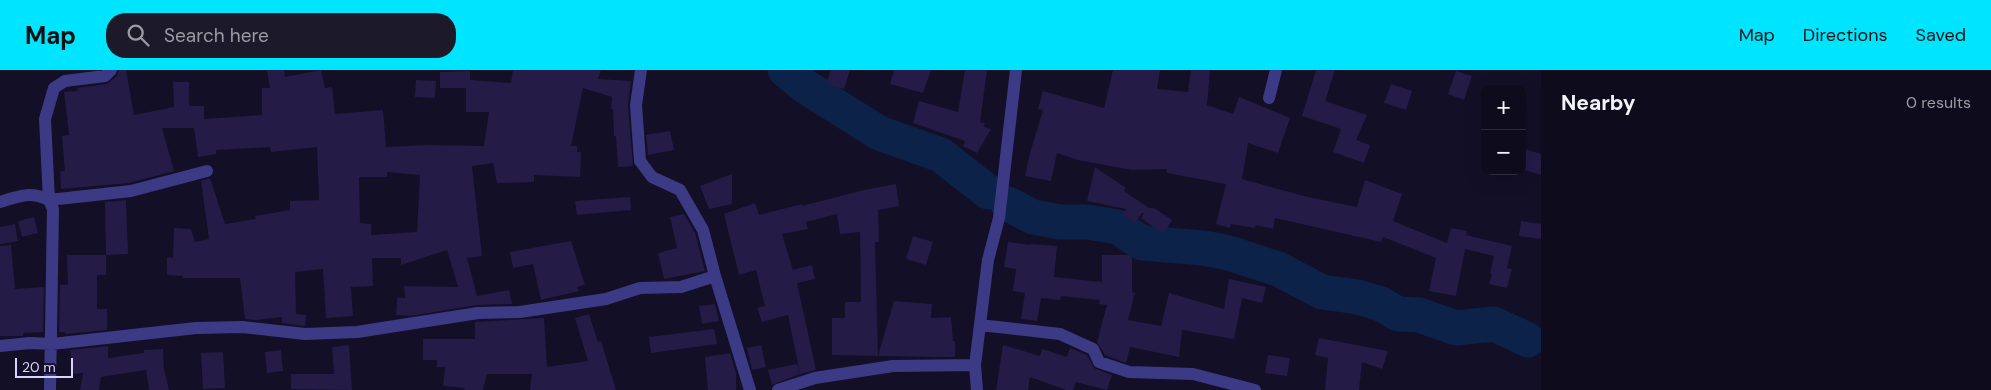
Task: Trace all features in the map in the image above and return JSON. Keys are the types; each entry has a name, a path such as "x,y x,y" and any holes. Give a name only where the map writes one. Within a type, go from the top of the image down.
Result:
{"street":[{"path":"50,390 54,221 53,209 49,200 45,120 54,88 65,81 105,76 111,70"},
{"path":"641,70 636,105 640,161 652,176 680,190 703,230 714,276 750,390"},
{"path":"977,390 975,366 980,324 988,260 999,218 1016,70"},
{"path":"1269,98 1276,70"},
{"path":"0,202 29,194 40,195 49,200 131,191 207,171"},
{"path":"0,346 30,343 52,344 196,328 242,327 305,334 357,332 478,314 520,312 606,299 640,288 681,288 714,276"},
{"path":"980,324 1060,334 1093,349 1099,362 1129,372 1194,374 1255,390"},
{"path":"778,390 815,378 893,366 975,366"}],"building":[{"path":"119,70 126,70 134,115 174,107 173,82 189,82 189,106 204,106 204,119 262,115 262,88 270,88 267,70 284,70 285,77 321,70 325,88 332,87 335,114 383,110 386,147 427,145 484,146 489,112 466,112 466,88 440,88 440,72 470,71 470,80 511,83 513,70 601,70 598,79 631,81 628,105 633,166 618,167 613,109 611,109 612,97 583,88 571,146 577,146 577,152 581,152 580,177 534,175 534,182 497,183 493,163 472,166 482,256 467,258 477,296 509,290 512,304 477,305 410,316 396,315 397,298 405,298 404,286 458,287 447,250 401,265 401,258 372,258 373,286 351,287 353,316 326,318 323,269 295,272 296,314 306,315 305,326 282,323 282,317 256,320 245,319 240,278 183,278 183,276 167,275 167,257 173,258 174,228 191,229 195,242 209,239 201,181 210,178 225,224 256,219 255,216 290,210 290,201 319,200 317,147 271,152 270,147 216,150 216,154 198,157 194,128 162,128 174,171 129,183 61,189 60,171 65,171 62,136 69,135 64,92 78,91 77,88 107,84 117,76","holes":["387,172 420,175 417,232 371,235 371,224 360,223 359,177 387,177"]},
{"path":"831,70 850,70 844,89 826,84"},
{"path":"894,70 931,70 923,93 890,84"},
{"path":"965,70 987,70 980,122 985,123 984,127 991,129 977,153 963,146 965,141 913,123 919,101 958,112"},
{"path":"1113,70 1160,70 1157,89 1188,92 1191,70 1210,70 1207,105 1233,114 1239,97 1290,118 1278,153 1248,143 1242,179 1308,197 1357,207 1365,180 1402,194 1393,221 1447,243 1451,228 1467,231 1466,235 1512,246 1507,268 1512,269 1507,288 1489,284 1494,256 1465,249 1456,296 1429,291 1436,258 1383,237 1381,242 1275,218 1273,229 1256,225 1255,228 1231,224 1230,228 1216,224 1226,184 1167,173 1167,169 1132,170 1078,160 1057,153 1051,181 1025,176 1043,110 1038,109 1043,91 1104,108"},
{"path":"1316,70 1335,70 1325,101 1367,115 1356,140 1370,145 1364,163 1333,152 1341,129 1302,116"},
{"path":"1456,71 1472,76 1464,100 1448,94"},
{"path":"416,80 436,81 435,98 415,97"},
{"path":"1391,84 1412,91 1406,110 1384,103"},
{"path":"670,131 674,150 648,155 646,135"},
{"path":"1526,149 1541,154 1541,175 1526,170"},
{"path":"1095,167 1126,188 1124,191 1149,208 1154,208 1172,220 1163,234 1141,218 1144,213 1135,223 1123,215 1126,209 1087,201"},
{"path":"732,174 732,204 709,209 700,186"},
{"path":"896,184 899,206 878,210 879,242 875,242 878,356 832,355 832,318 845,318 845,302 861,302 860,232 840,234 837,214 806,222 808,229 782,234 793,270 812,265 815,279 797,283 816,370 800,374 788,315 762,322 757,308 765,306 756,270 739,275 724,214 755,203 759,215"},
{"path":"630,197 631,210 577,215 575,201"},
{"path":"126,200 128,254 106,255 105,202"},
{"path":"684,214 695,233 705,271 664,279 658,253 677,248 670,217"},
{"path":"34,217 38,233 22,237 18,221"},
{"path":"1521,221 1541,224 1541,239 1519,236"},
{"path":"15,224 18,241 0,244 0,227"},
{"path":"913,236 933,242 926,265 906,259"},
{"path":"571,241 585,285 577,287 579,291 541,300 533,264 513,268 510,252"},
{"path":"1008,242 1057,246 1054,277 1102,282 1102,255 1132,255 1132,292 1135,293 1128,320 1161,326 1169,293 1224,309 1229,279 1266,287 1262,303 1242,298 1234,339 1182,330 1179,357 1130,347 1126,363 1105,355 1097,342 1107,305 1099,304 1100,300 1061,296 1060,300 1041,298 1037,321 1021,319 1025,293 1013,291 1016,269 1004,267"},
{"path":"11,245 15,289 44,287 43,332 23,333 23,336 0,336 0,246"},
{"path":"67,255 106,255 106,275 97,275 97,309 107,309 107,330 65,334 65,332 59,332 60,285 68,285"},
{"path":"894,301 932,304 931,318 951,317 953,341 955,341 955,357 878,356"},
{"path":"715,304 719,321 702,324 699,306"},
{"path":"589,314 598,342 601,341 616,390 530,390 532,374 487,374 483,390 464,390 465,388 443,386 445,367 437,367 437,360 423,360 423,339 475,339 475,322 544,318 547,367 588,361 575,318"},
{"path":"714,329 717,344 651,353 649,337"},
{"path":"1319,338 1388,351 1382,369 1362,362 1359,390 1325,390 1328,358 1315,355"},
{"path":"349,345 352,390 291,389 291,374 334,374 332,347"},
{"path":"761,345 766,367 752,370 747,348"},
{"path":"1003,345 1040,356 1042,349 1067,357 1070,348 1087,355 1094,368 1112,375 1107,390 1076,382 1073,390 1066,390 1030,377 1028,390 996,390"},
{"path":"108,346 108,358 144,353 144,350 163,349 164,369 169,390 149,390 146,370 101,377 99,390 80,390 83,373 74,374 70,350"},
{"path":"281,350 283,371 267,373 265,352"},
{"path":"223,352 225,388 203,389 201,353"},
{"path":"730,353 736,373 736,390 708,390 705,357"},
{"path":"1268,355 1290,358 1287,376 1265,373"},
{"path":"797,364 800,374 772,385 768,370"}],"waterway":[{"path":"785,70 806,87 879,133 941,155 988,192"},
{"path":"1008,204 1033,217 1060,222 1087,222 1118,227 1142,243 1204,248 1229,253 1278,269 1322,292 1358,297 1381,304 1398,314 1419,315 1456,328 1494,324 1528,340"}]}
